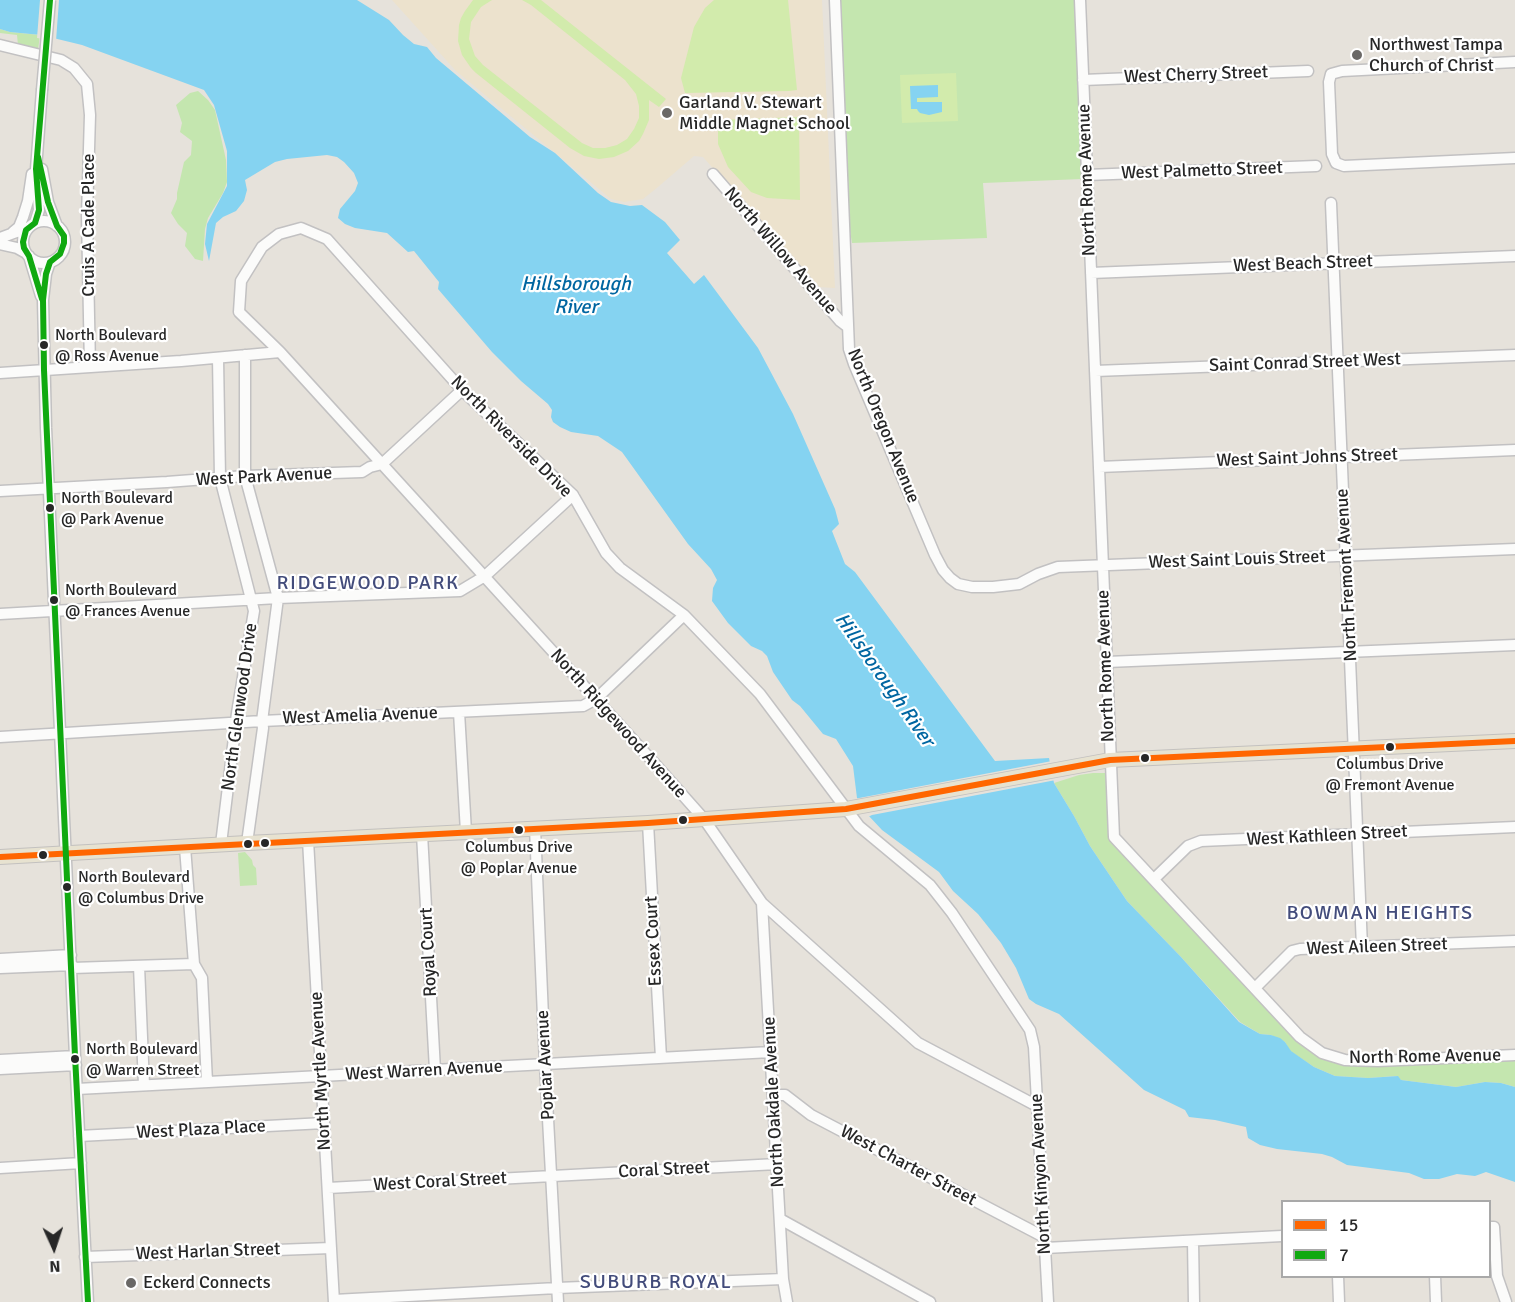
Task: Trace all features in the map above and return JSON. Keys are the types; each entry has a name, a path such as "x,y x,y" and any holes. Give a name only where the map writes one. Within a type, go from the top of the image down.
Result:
{"main road":[{"path":"0,857 648,823 853,808 1110,760 1515,741"}],"street":[{"path":"43,300 23,242 39,210 36,169 50,0"},
{"name":"North Oregon Avenue","path":"835,0 849,349 935,555 950,578 958,584 972,587 1018,584 1058,567 1103,566"},
{"name":"North Rome Avenue","path":"1080,0 1114,837 1300,1037 1322,1053 1345,1060 1378,1061 1515,1055"},
{"name":"Cruis A Cade Place","path":"0,45 61,60 74,68 87,84 90,115 87,216 90,367"},
{"path":"1515,62 1342,71 1331,74 1329,82 1332,154 1336,163 1344,166 1515,158"},
{"name":"West Cherry Street","path":"1083,80 1308,70"},
{"path":"38,157 48,202 64,243 60,254 50,262 46,274 43,300 44,370 88,1302"},
{"path":"13,232 19,227 23,217 38,157"},
{"name":"West Palmetto Street","path":"1087,175 1316,166"},
{"name":"North Willow Avenue","path":"713,174 840,321 848,327"},
{"name":"North Fremont Avenue","path":"1331,203 1362,947"},
{"path":"0,238 46,222 57,226"},
{"name":"North Riverside Drive","path":"262,247 279,234 301,228 327,239 462,390 573,495 606,553 620,568 684,615 760,694 853,808 859,826 930,885 952,913 1030,1030 1034,1047"},
{"path":"0,244 17,248 37,261 50,262"},
{"name":"North Ridgewood Avenue","path":"262,247 241,281 239,312 280,352 704,819 762,903 918,1043 1037,1106"},
{"name":"West Beach Street","path":"1091,273 1515,256"},
{"path":"0,373 280,352"},
{"name":"Saint Conrad Street West","path":"1095,371 1515,355"},
{"name":"North Glenwood Drive","path":"245,356 245,476 278,598 247,843"},
{"name":"North Glenwood Drive","path":"218,358 220,478 254,611 236,723 221,844"},
{"name":"West Park Avenue","path":"0,491 245,476 362,472 382,464 462,390"},
{"name":"West Saint Johns Street","path":"1099,467 1515,450"},
{"path":"0,614 278,598 460,591 484,576 573,495"},
{"name":"West Saint Louis Street","path":"1103,566 1515,549"},
{"name":"West Amelia Avenue","path":"0,737 262,721 583,706 596,699 684,615"},
{"path":"1107,662 1515,645"},
{"path":"459,712 466,832"},
{"path":"1510,827 1515,817"},
{"name":"Essex Court","path":"648,823 661,1058"},
{"name":"West Kathleen Street","path":"1154,879 1188,846 1201,842 1510,827"},
{"name":"Poplar Avenue","path":"535,828 558,1302"},
{"name":"Royal Court","path":"422,834 435,1070"},
{"name":"North Myrtle Avenue","path":"308,840 334,1301"},
{"path":"185,847 194,964 202,978 207,1082"},
{"name":"North Oakdale Avenue","path":"762,903 783,1279 787,1302"},
{"name":"West Aileen Street","path":"1255,987 1292,951 1300,949 1515,941"},
{"path":"0,959 139,966 194,964"},
{"path":"0,968 71,963"},
{"path":"139,966 144,1085"},
{"name":"North Kinyon Avenue","path":"1034,1047 1048,1302"},
{"name":"West Warren Avenue","path":"77,1089 771,1052"},
{"path":"0,1060 76,1061"},
{"path":"0,1069 76,1061"},
{"name":"West Charter Street","path":"774,1095 785,1095 810,1115 1045,1243"},
{"name":"West Plaza Place","path":"79,1136 324,1124"},
{"path":"0,1168 81,1163"},
{"name":"Coral Street","path":"551,1176 777,1164"},
{"name":"West Coral Street","path":"328,1188 551,1176"},
{"path":"780,1219 930,1302"},
{"path":"1491,1227 1494,1227 1497,1276 1506,1302"},
{"path":"1045,1243 1281,1236"},
{"path":"1193,1240 1194,1302"},
{"name":"West Harlan Street","path":"86,1257 332,1248"},
{"path":"1338,1278 1339,1302"},
{"path":"1434,1278 1436,1302"},
{"path":"334,1301 558,1288 783,1279"}],"shaded area":[{"name":"Garland V. Stewart Middle Magnet School","path":"392,0 822,0 835,288 817,287 703,157 694,156 643,199 624,202 611,199 456,71"}],"green space":[{"path":"473,0 492,0 481,7 471,22 469,39 475,56 483,65 582,143 593,148 605,148 627,139 639,118 636,94 625,80 522,0 541,0 666,99 659,107 649,100 649,120 639,141 628,151 614,157 599,159 584,156 570,148 476,73 462,55 458,41 461,18"},
{"path":"714,0 788,0 797,90 685,93 681,78 694,27 705,8"},
{"path":"839,0 1075,0 1082,179 983,183 987,238 852,243"},
{"path":"0,29 40,35 38,50 18,45 17,35 0,33"},
{"path":"956,73 958,121 902,123 900,75"},
{"path":"198,91 215,110 226,160 227,182 208,218 203,261 195,259 185,246 187,233 171,213 177,199 184,162 191,155 192,141 180,132 182,123 176,105 190,93"},
{"path":"799,117 800,200 767,198 751,192 728,167 718,144 718,120"},
{"path":"1093,773 1106,773 1110,840 1297,1040 1347,1065 1515,1059 1515,1087 1485,1082 1456,1087 1401,1080 1397,1076 1368,1078 1335,1076 1314,1067 1290,1051 1285,1042 1271,1035 1260,1034 1240,1022 1127,901 1090,846 1054,783"},
{"path":"245,852 256,868 257,885 240,886 238,853"}],"water":[{"name":"Hillsborough River","path":"0,0 357,0 389,20 414,44 427,47 436,58 530,137 555,153 598,193 611,202 630,206 642,205 665,222 680,240 667,253 694,284 704,275 758,348 793,414 835,509 839,524 832,531 845,564 855,572 995,761 1049,758 1054,783 1090,846 1127,901 1239,1022 1260,1034 1280,1038 1291,1051 1314,1067 1335,1076 1368,1078 1398,1076 1401,1080 1456,1087 1485,1082 1515,1087 1515,1182 1486,1172 1475,1176 1457,1174 1439,1179 1424,1179 1409,1173 1347,1165 1322,1154 1260,1145 1248,1138 1246,1127 1189,1117 1185,1110 1144,1090 1059,1014 1029,999 1016,968 1001,943 978,914 953,891 939,872 882,830 868,815 857,798 853,766 836,739 823,734 800,706 792,700 773,672 767,656 751,646 728,623 712,601 713,588 717,580 711,569 688,544 622,452 598,436 571,432 553,422 552,410 548,404 492,352 438,289 439,282 414,251 408,252 387,233 355,228 338,218 340,209 355,191 358,183 354,173 344,162 337,157 327,155 287,159 275,162 245,180 247,190 244,201 236,211 216,223 209,261 205,244 207,224 227,186 227,151 214,105 204,90 82,45 41,35 0,29"},
{"path":"938,85 938,97 917,98 917,102 942,102 942,112 929,115 920,113 917,109 911,109 910,86"}],"pier":[{"path":"40,0 59,0 56,41 37,38"},
{"path":"1052,761 1056,780 868,817 854,799"}],"transit line":[{"name":"7","path":"42,299 23,242 26,230 35,223 39,210 36,169 50,0"},
{"name":"7","path":"38,157 48,202 57,226 64,236 60,254 50,262 46,274 43,300 44,370 88,1302"},
{"name":"15","path":"0,857 648,823 846,809 1110,760 1515,741"}],"place":[{"name":"Northwest Tampa Church of Christ","path":"1357,55"},
{"name":"Garland V. Stewart Middle Magnet School","path":"667,113"},
{"name":"North Boulevard @ Ross Avenue","path":"44,345"},
{"name":"North Boulevard @ Park Avenue","path":"50,508"},
{"name":"North Boulevard @ Frances Avenue","path":"54,600"},
{"name":"Columbus Drive @ Fremont Avenue","path":"1390,747"},
{"name":"Columbus Drive @ Poplar Avenue","path":"519,830"},
{"name":"North Boulevard @ Columbus Drive","path":"67,887"},
{"name":"North Boulevard @ Warren Street","path":"75,1059"},
{"name":"Eckerd Connects","path":"131,1283"}],"district":[{"name":"RIDGEWOOD PARK","path":"368,584"},
{"name":"BOWMAN HEIGHTS","path":"1380,914"},
{"name":"SUBURB ROYAL","path":"656,1283"}]}
